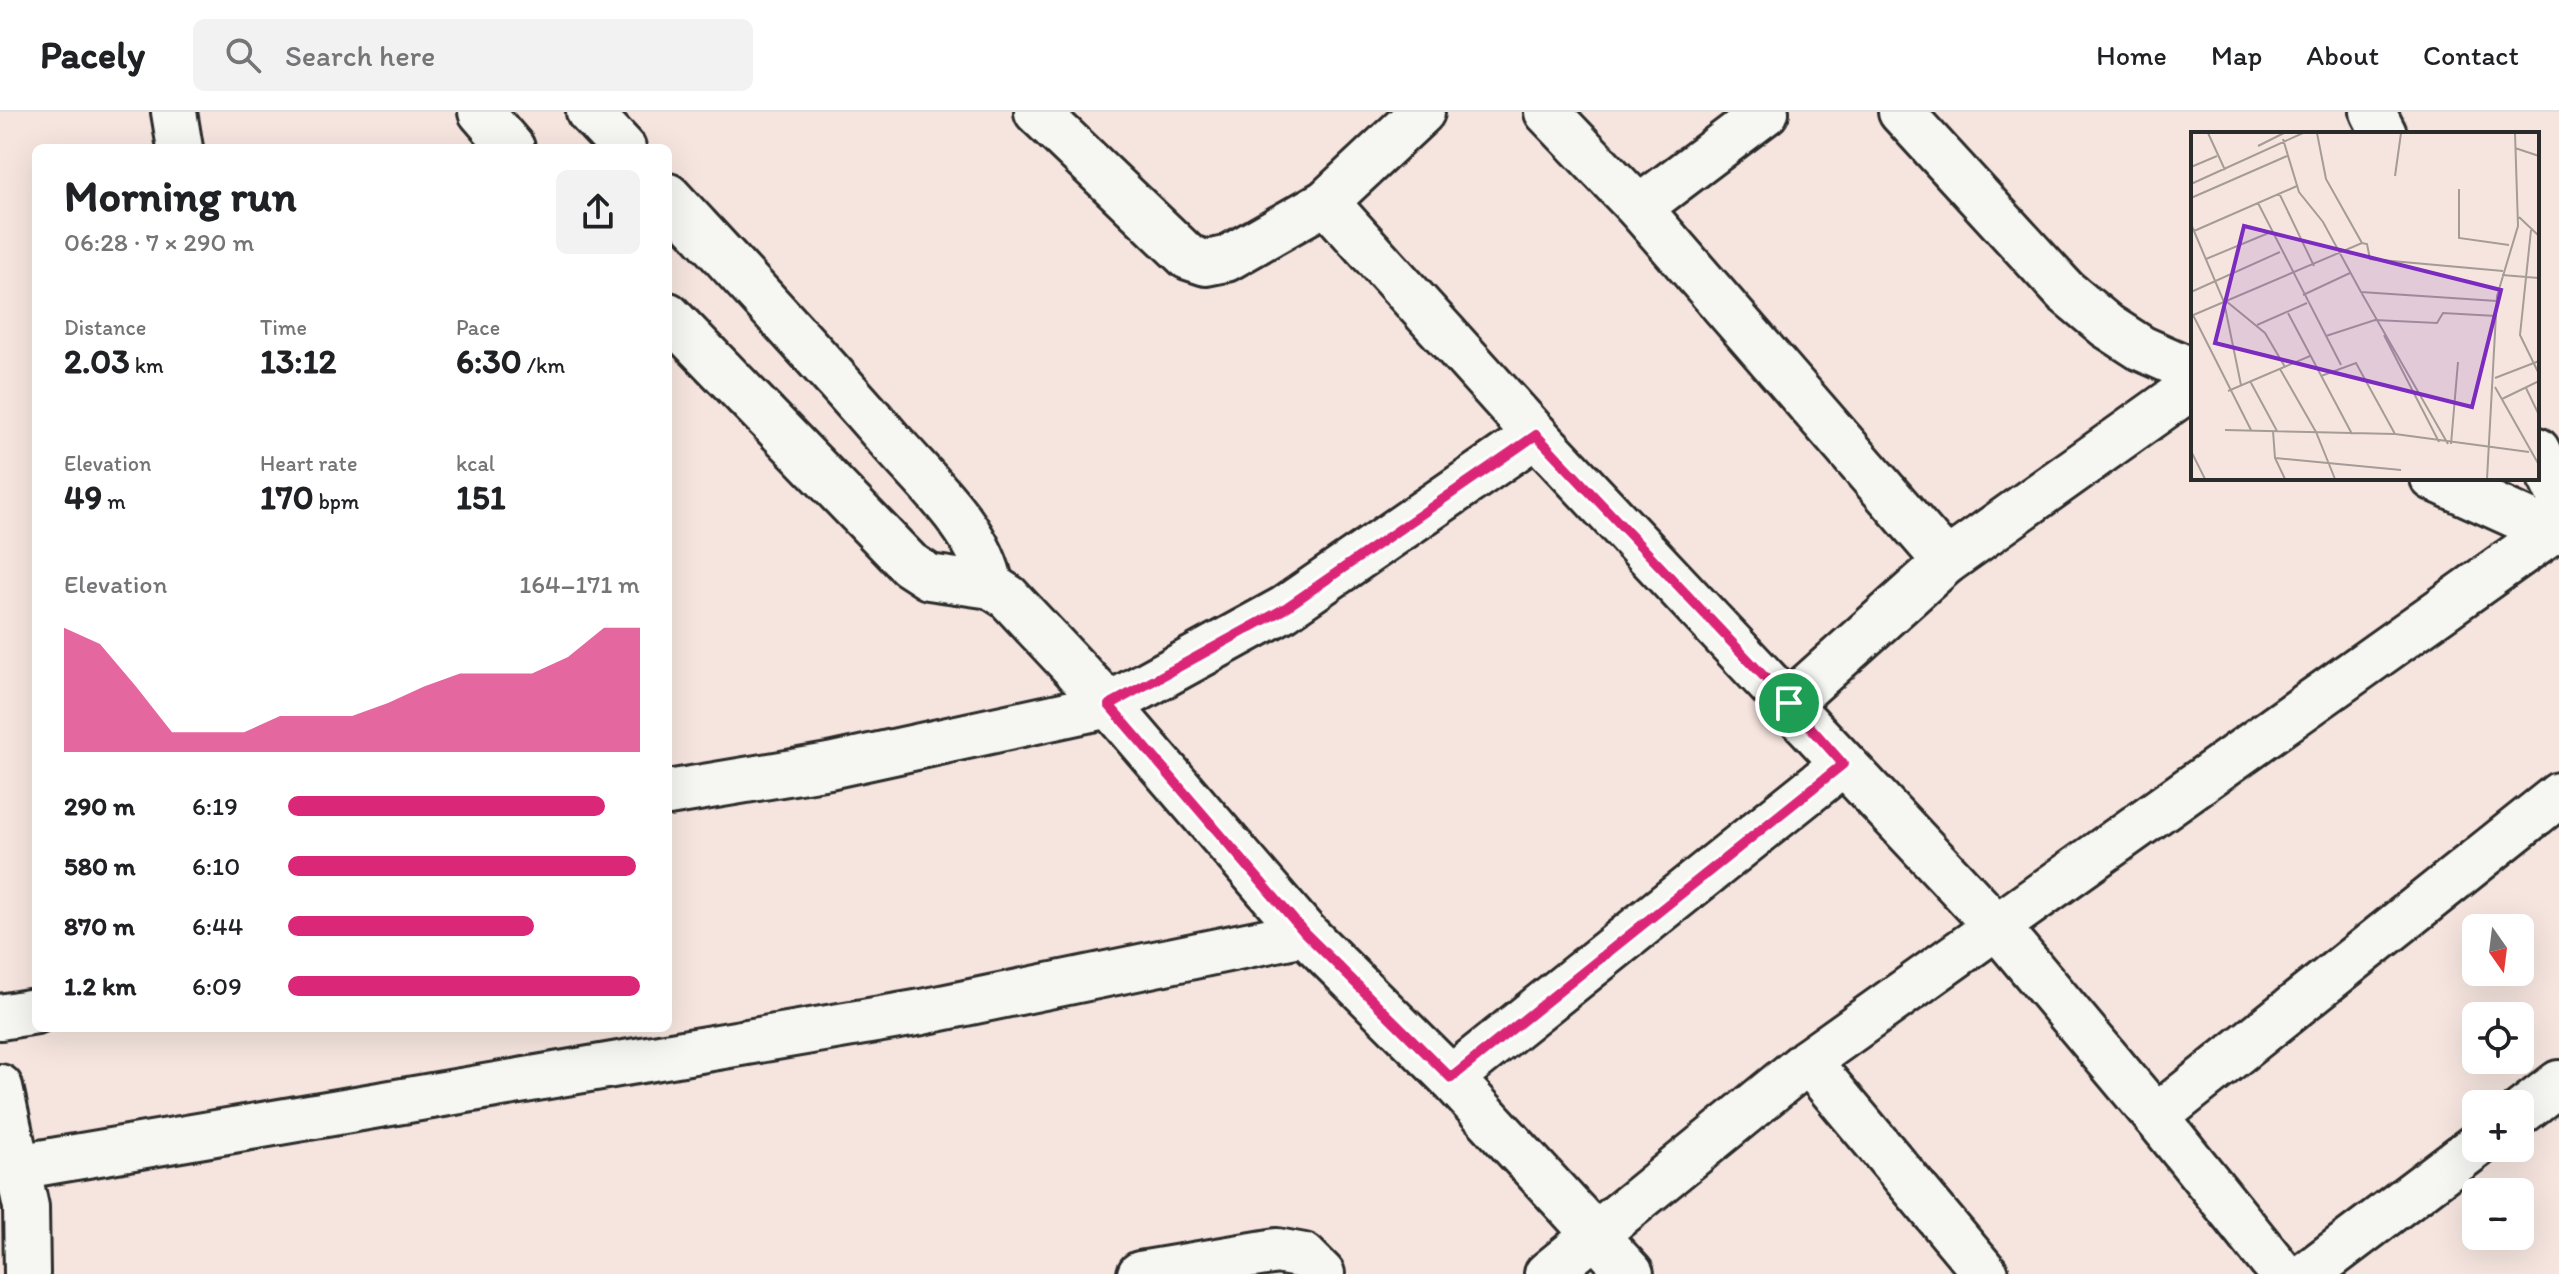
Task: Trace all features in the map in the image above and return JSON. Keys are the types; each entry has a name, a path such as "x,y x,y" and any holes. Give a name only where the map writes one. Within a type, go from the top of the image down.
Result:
{"street":[{"path":"174,112 179,144"},
{"path":"481,112 509,144"},
{"path":"589,112 619,144"},
{"path":"1037,112 1188,257 1206,263 1226,259 1326,202 1422,112"},
{"path":"1547,112 1639,208 1946,562"},
{"path":"1639,208 1766,112"},
{"path":"1901,112 2065,291 2118,334 2191,370"},
{"path":"2373,112 2383,132"},
{"path":"672,200 819,358 956,517 987,564 991,586"},
{"path":"1326,202 1536,435 1997,927 2282,1274"},
{"path":"672,319 909,564 929,577 991,586 1008,597 1109,705 1305,933 1451,1078 1631,1274"},
{"path":"1789,703 1946,562 2191,387"},
{"path":"672,792 829,766 1109,705 1284,609 1536,435"},
{"path":"2539,457 2557,518"},
{"path":"2439,480 2557,518"},
{"path":"1547,1274 1808,1061 1997,927 2557,518"},
{"path":"1451,1078 1843,764"},
{"path":"2156,1117 2559,795"},
{"path":"17,1167 922,1012 1305,933"},
{"path":"0,1017 32,1012"},
{"path":"1808,1061 1986,1274"},
{"path":"2534,1102 2559,1083"},
{"path":"0,1087 26,1207 27,1274"},
{"path":"2307,1274 2462,1157"},
{"path":"1140,1274 1277,1251 1304,1256 1322,1274"}],"route":[{"path":"1536,435 1789,703 1843,764 1451,1078 1305,933 1109,705 1284,609 1536,435"}]}
